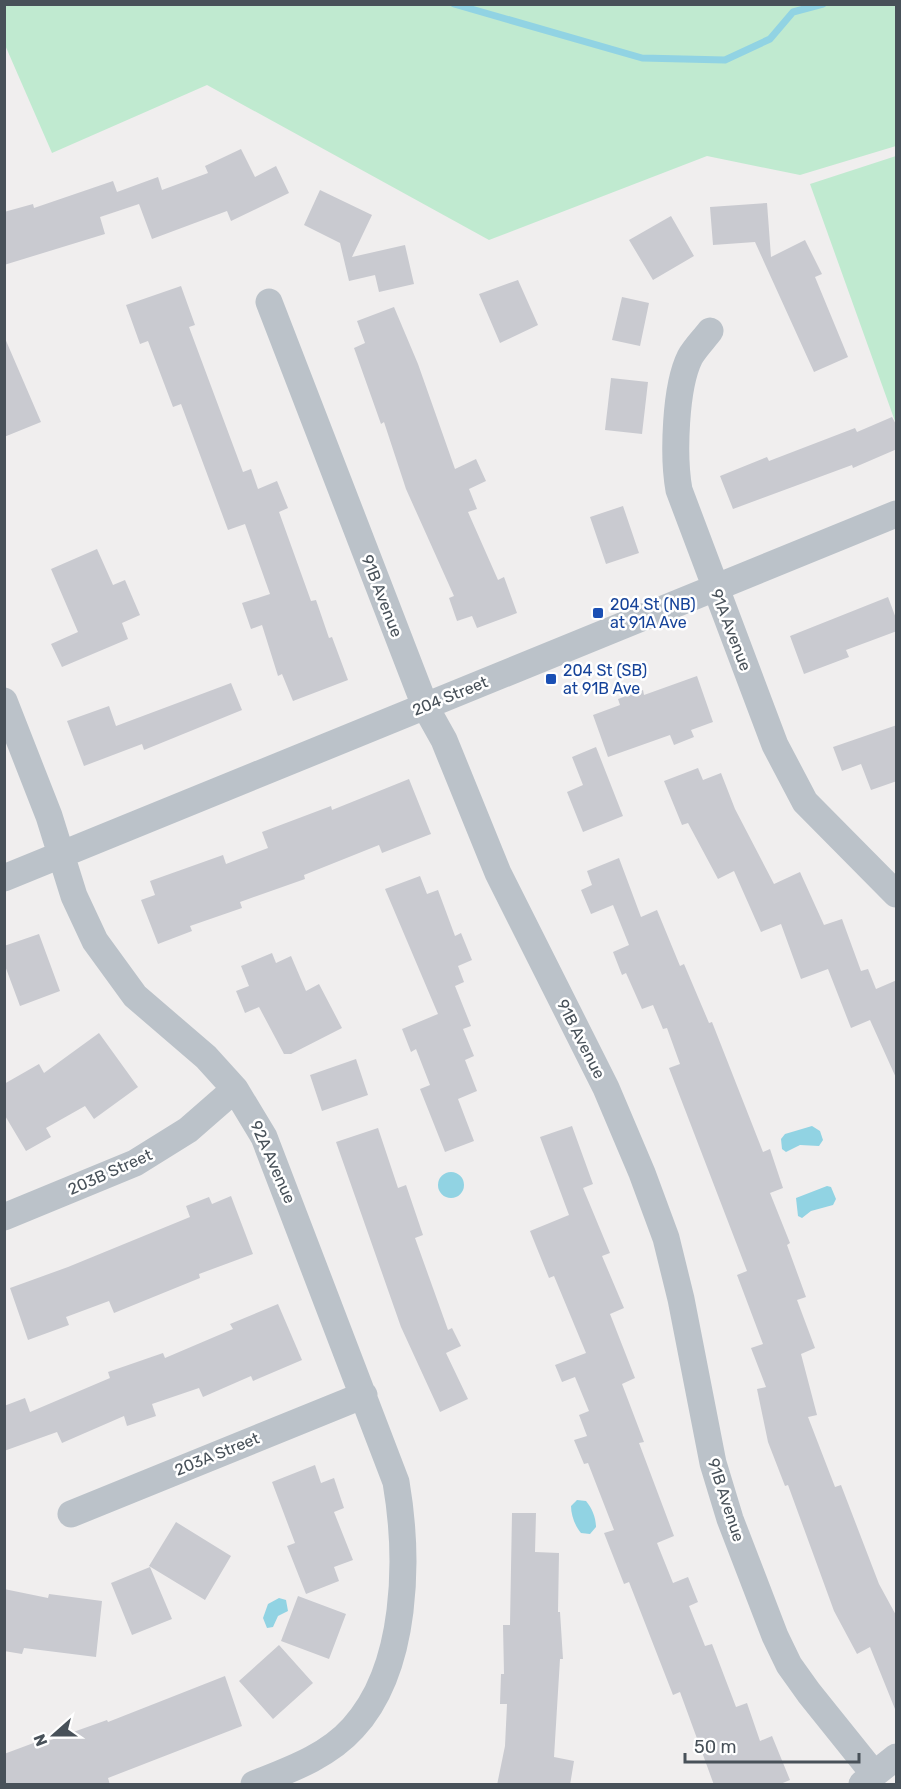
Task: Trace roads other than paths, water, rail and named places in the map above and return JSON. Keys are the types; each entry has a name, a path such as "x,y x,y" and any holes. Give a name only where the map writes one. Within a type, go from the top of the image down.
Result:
{"street":[{"name":"91B Avenue","path":"269,302 425,706 444,740 498,873 606,1088 642,1173 666,1238 679,1289 712,1463 730,1520 775,1636 789,1665 868,1779"},
{"name":"91A Avenue","path":"710,331 690,357 684,379 674,464 679,490 775,745 805,802 897,894"},
{"name":"204 Street","path":"4,878 897,514"},
{"name":"92A Avenue","path":"4,700 62,855 74,896 95,941 115,972 135,996 206,1057 235,1089 246,1104 276,1161 396,1482 403,1520 403,1555 398,1623 384,1680 353,1728 330,1749 254,1785"},
{"name":"203B Street","path":"4,1217 135,1163 181,1135 235,1089"},
{"name":"203A Street","path":"70,1514 364,1395"},
{"path":"868,1779 897,1757"}],"water":[{"path":"812,1126 820,1131 823,1140 819,1146 800,1145 786,1152 782,1149 781,1139 785,1134"},
{"path":"451,1172 460,1176 464,1185 460,1194 451,1198 442,1194 438,1185 442,1176"},
{"path":"827,1186 831,1187 836,1199 833,1205 811,1211 802,1218 798,1216 796,1198"},
{"path":"577,1500 586,1501 593,1513 596,1527 590,1534 581,1533 574,1520 571,1506"},
{"path":"279,1598 286,1600 288,1611 278,1616 273,1627 267,1628 263,1618 268,1604"}],"waterway":[{"path":"454,4 642,58 725,60 770,39 793,12 823,4"}],"place":[{"name":"204 St (NB) at 91A Ave","path":"598,613"},
{"name":"204 St (SB) at 91B Ave","path":"551,679"}]}
